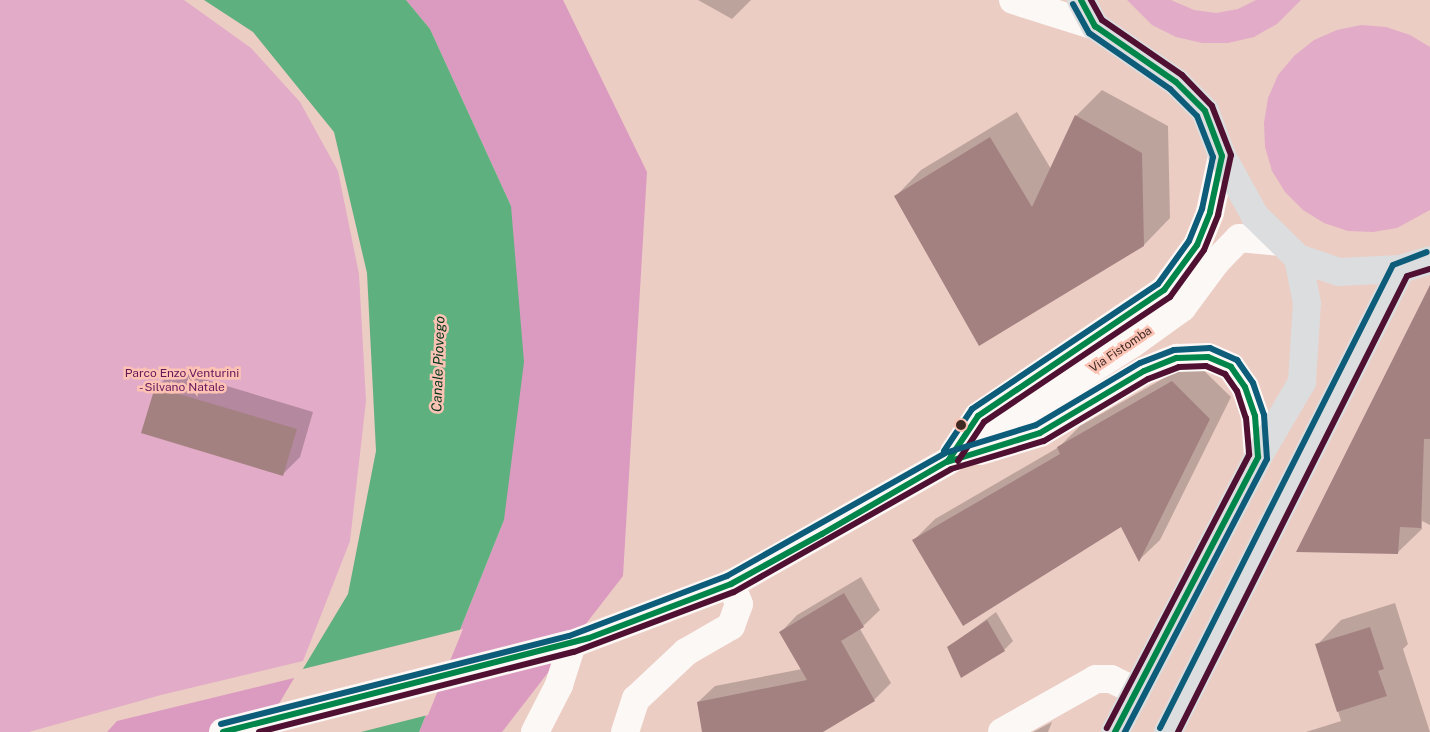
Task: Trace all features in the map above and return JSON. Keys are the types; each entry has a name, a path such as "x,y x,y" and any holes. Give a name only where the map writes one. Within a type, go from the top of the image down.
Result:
{"main road":[{"path":"1081,0 1095,26 1176,82 1205,110 1222,156 1255,216 1289,250 1339,272 1422,264"},
{"path":"1115,732 1258,457 1302,382 1307,303 1289,250"},
{"path":"1168,732 1422,264"}],"street":[{"path":"1013,0 1095,26"},
{"name":"Via Fistomba","path":"948,461 978,416 1164,290 1197,245 1210,212 1222,156"},
{"name":"Via Fistomba","path":"223,732 572,644 731,584 948,461 1071,384 1182,308 1216,262 1239,238 1289,250"},
{"name":"Via Fistomba","path":"948,461 1040,433 1144,371 1177,358 1208,357 1231,366 1245,387 1256,416 1258,457"},
{"path":"624,732 636,699 686,652 731,626 739,604 731,584"},
{"path":"535,732 559,684 572,644"},
{"path":"1002,732 1096,680 1111,679 1136,691"}],"green space":[{"name":"Parco Enzo Venturini - Silvano Natale","path":"0,0 184,0 251,48 300,102 338,171 359,274 366,401 350,541 303,661 161,695 29,732 0,732"},
{"path":"1127,0 1171,0 1194,10 1216,13 1238,9 1256,0 1301,0 1277,24 1254,37 1228,43 1202,43 1176,37 1152,25"},
{"path":"1361,25 1386,27 1410,35 1430,47 1430,210 1397,228 1373,232 1348,231 1324,223 1303,210 1285,192 1272,171 1265,147 1264,123 1268,98 1278,75 1294,56 1314,40 1337,30"}],"shaded area":[{"path":"406,0 563,0 647,172 623,576 502,732 419,732 504,520 511,206 430,29"},
{"path":"298,677 265,732 107,732 117,721"}],"water":[{"name":"Canale Piovego","path":"204,0 406,0 430,29 511,206 524,362 504,520 419,732 265,732 348,594 376,451 367,273 334,132 253,32"}],"pier":[{"path":"463,629 428,715 361,732 262,732 299,670"}],"building":[{"path":"1075,115 1142,153 1144,246 979,346 894,196 990,137 1032,207"},
{"path":"1430,285 1430,439 1424,439 1421,528 1400,527 1398,554 1296,552"},
{"path":"1172,381 1210,419 1139,562 1121,527 963,626 912,540 1060,454 1057,447"},
{"path":"155,387 297,429 283,476 141,433"},
{"path":"844,593 864,627 841,641 875,701 823,732 702,732 697,702 807,680 779,632"},
{"path":"987,620 1005,651 961,678 947,647"},
{"path":"1370,627 1384,669 1378,671 1387,696 1337,712 1315,644"}],"transit line":[{"path":"1081,0 1095,26 1176,82 1205,111 1222,156"},
{"path":"958,461 984,422 1170,297 1204,250 1218,215 1231,155 1212,106 1182,75 1102,20 1091,0"},
{"path":"944,451 972,409 1158,284 1189,241 1202,209 1213,157 1197,116 1170,89 1089,33 1073,4"},
{"path":"223,732 589,638 731,584 822,534 948,461 978,416 1164,290 1197,245 1210,212 1222,156"},
{"path":"1160,728 1393,265 1427,252"},
{"path":"1178,732 1407,276 1430,269"},
{"path":"221,724 569,636 727,576 945,453 1036,425 1140,363 1174,350 1210,348 1237,360 1253,383 1264,415 1267,459 1125,732"},
{"path":"947,462 1040,433 1144,371 1177,358 1208,357 1231,367 1245,387 1255,416 1258,457"},
{"path":"259,732 574,652 734,592 951,469 1044,441 1148,379 1179,367 1206,366 1225,374 1237,391 1246,418 1249,455 1107,728"},
{"path":"1115,732 1258,457"}]}
